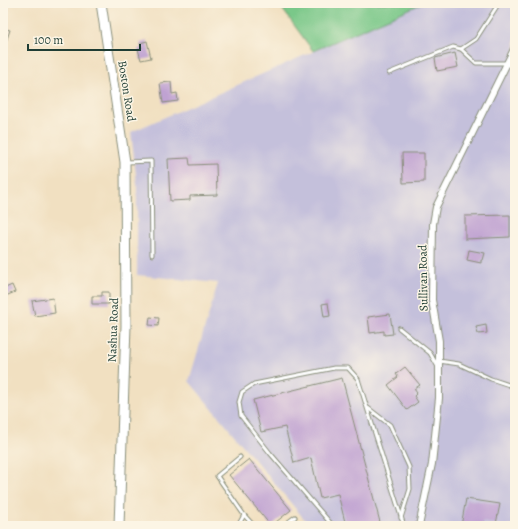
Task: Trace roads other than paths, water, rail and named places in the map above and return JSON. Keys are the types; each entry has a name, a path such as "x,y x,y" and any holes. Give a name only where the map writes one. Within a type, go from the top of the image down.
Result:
{"main road":[{"name":"Boston Road","path":"101,3 122,136"},
{"name":"Nashua Road","path":"120,526 126,314 125,162 122,136"}],"street":[{"name":"Sullivan Road","path":"419,526 432,464 439,398 439,341 432,300 433,224 436,207 515,47"}],"lane":[{"path":"461,49 476,39 499,3"},
{"path":"389,73 453,47 461,49 476,63 507,62"},
{"path":"125,162 151,161 152,255"},
{"path":"399,328 430,353 440,370"},
{"path":"439,361 459,364 491,379 515,386"},
{"path":"333,526 270,453 242,416 239,402 242,392 254,384 334,368 348,368 358,379 404,526"},
{"path":"367,407 390,425 409,467 410,489 401,518"},
{"path":"240,457 217,476 254,526"},
{"path":"238,526 244,514"},
{"path":"283,526 295,517"}]}
